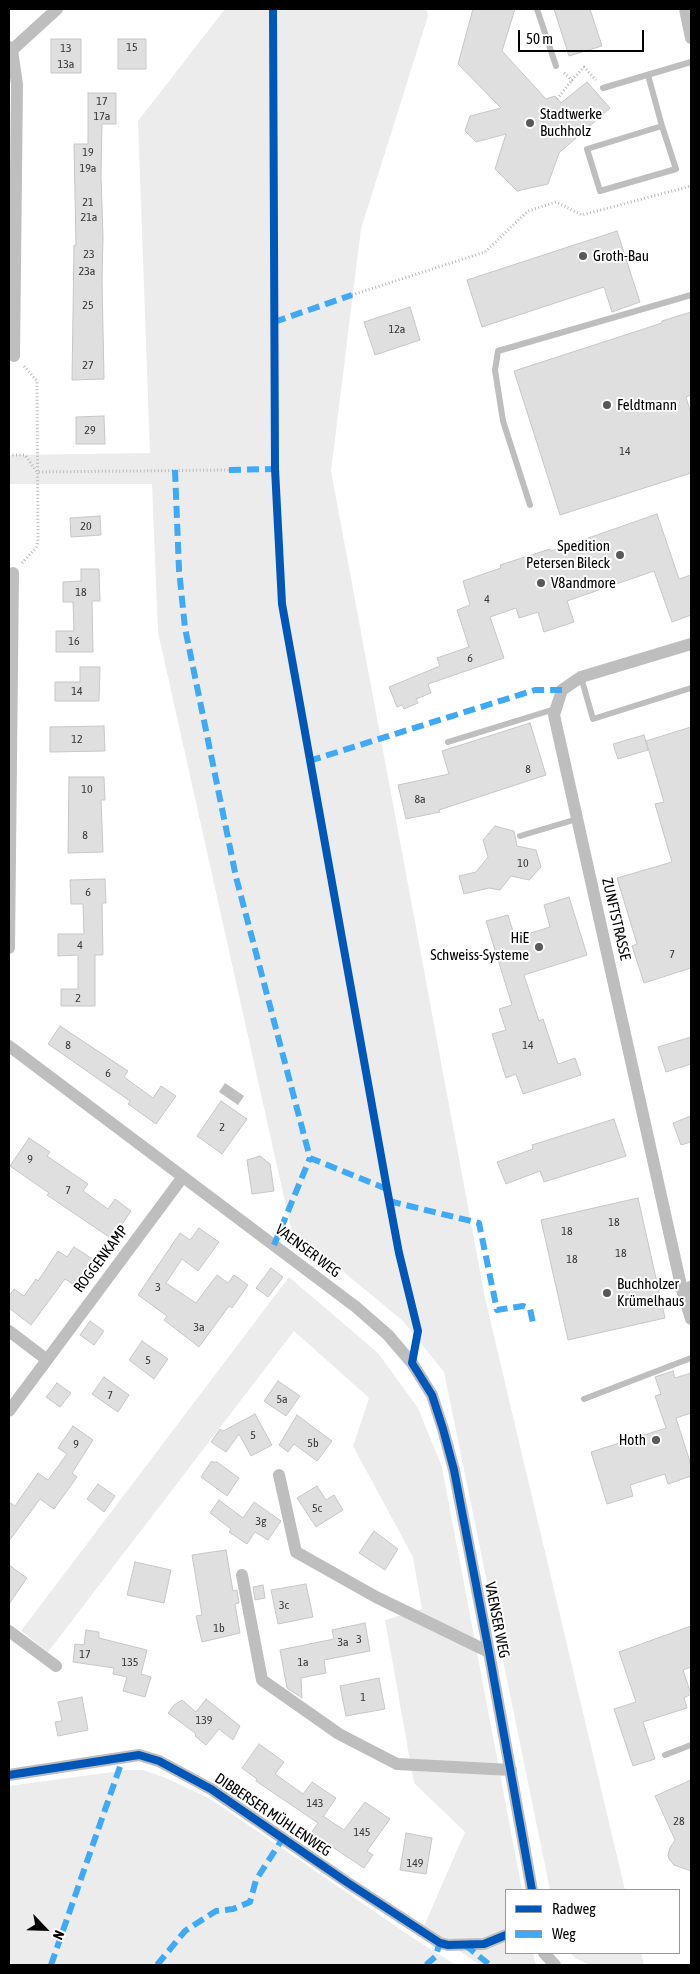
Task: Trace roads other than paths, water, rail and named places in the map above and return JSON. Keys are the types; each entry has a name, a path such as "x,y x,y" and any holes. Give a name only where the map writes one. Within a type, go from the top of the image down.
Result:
{"street":[{"path":"14,356 17,84 11,49 58,9"},
{"path":"685,9 691,38"},
{"path":"9,948 13,573"},
{"name":"ZUNFTSTRASSE","path":"691,644 581,677 562,690 554,715 687,1288 691,1320"},
{"name":"VAENSER WEG","path":"9,1046 356,1307 388,1335 412,1363 432,1395 444,1429 454,1470 532,1889"},
{"name":"ROGGENKAMP","path":"9,1411 182,1178"},
{"path":"9,1331 46,1359"},
{"name":"VAENSER WEG","path":"279,1475 296,1552 376,1597 489,1652"},
{"path":"242,1575 262,1680 340,1734 397,1764 511,1770"},
{"path":"9,1631 56,1666"},
{"name":"DIBBERSER MÜHLENWEG","path":"9,1775 139,1755 159,1761 211,1789 440,1943 448,1945 484,1944 505,1935"},
{"path":"544,1954 555,1965"}],"lane":[{"path":"537,9 556,66"},
{"path":"603,88 691,62"},
{"path":"648,74 676,169 600,191 587,149 662,126"},
{"path":"530,505 503,421 495,370 498,351 691,295"},
{"path":"581,677 593,719 691,688"},
{"path":"448,742 556,709"},
{"path":"520,836 577,818"},
{"path":"584,1399 691,1358"},
{"path":"665,1755 691,1745"}],"place":[{"name":"Stadtwerke Buchholz","path":"530,123"},
{"name":"Groth-Bau","path":"583,256"},
{"name":"Feldtmann","path":"607,405"},
{"name":"Spedition Petersen Bileck","path":"620,555"},
{"name":"V8andmore","path":"541,583"},
{"name":"HiE Schweiss-Systeme","path":"539,947"},
{"name":"Buchholzer Krümelhaus","path":"607,1293"},
{"name":"Hoth","path":"656,1440"}]}
